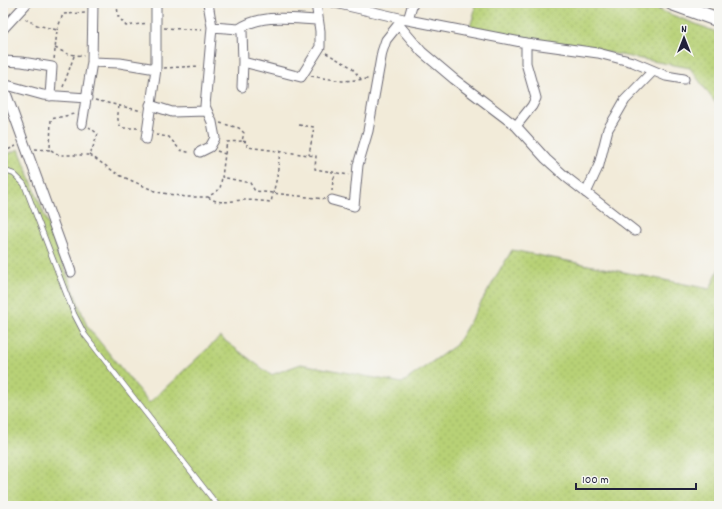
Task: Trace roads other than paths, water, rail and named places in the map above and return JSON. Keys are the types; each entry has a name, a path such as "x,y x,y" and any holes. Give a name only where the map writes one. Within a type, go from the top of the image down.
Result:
{"main road":[{"path":"672,3 719,20"}],"street":[{"path":"3,29 27,3"},
{"path":"82,124 92,59 93,3"},
{"path":"146,139 156,69 156,3"},
{"path":"200,152 210,147 215,138 212,122 206,111 205,102 210,66 212,27 208,3"},
{"path":"243,62 301,77 318,51 321,40 316,3"},
{"path":"335,3 403,21 526,43 598,53 633,62 666,76 684,79"},
{"path":"332,200 354,206 360,152 368,131 378,66 386,40 403,21 413,3"},
{"path":"212,27 239,29 249,22 262,19 318,20"},
{"path":"403,21 422,52 454,79 516,126 546,159 586,193 635,231"},
{"path":"239,29 243,34 242,87"},
{"path":"516,126 532,106 536,98 526,63 526,43"},
{"path":"92,59 156,69"},
{"path":"3,61 22,62 52,67 50,96"},
{"path":"586,193 599,165 608,130 625,100 653,71"},
{"path":"3,84 50,96 87,98"},
{"path":"3,84 71,272"},
{"path":"150,108 172,112 206,111"}],"lane":[{"path":"3,170 14,174 24,184 74,314 85,335 218,506"}]}
